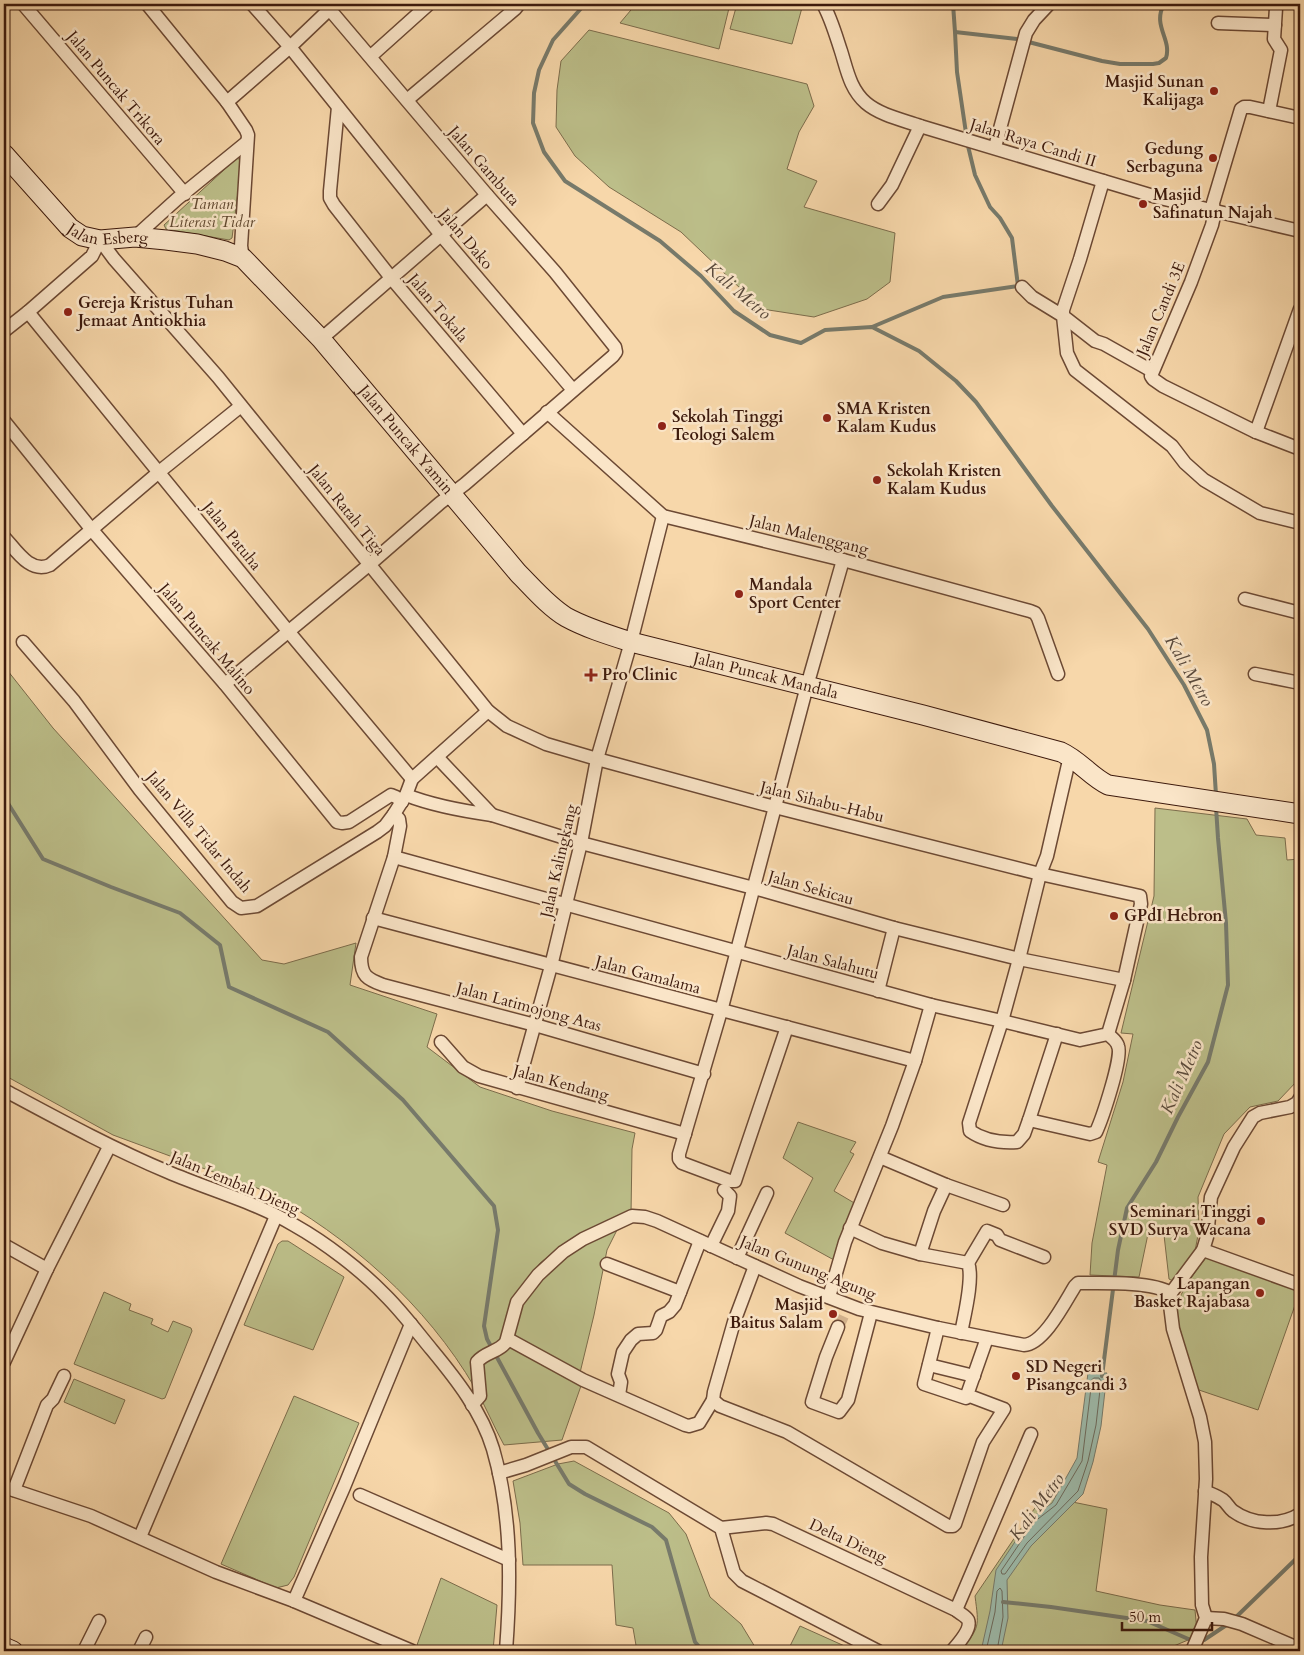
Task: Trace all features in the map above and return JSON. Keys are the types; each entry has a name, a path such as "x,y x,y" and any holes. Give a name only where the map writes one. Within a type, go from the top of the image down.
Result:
{"main road":[{"name":"Jalan Esberg","path":"4,154 70,228 82,236 100,240 136,237 197,244 225,250 243,258"},
{"name":"Jalan Puncak Yamin","path":"243,258 321,339 451,494"},
{"name":"Jalan Puncak Mandala","path":"451,494 518,573 543,599 566,616 600,632 631,642 1061,752 1070,756 1101,782 1108,785 1300,814"},
{"path":"4,1647 12,1651"}],"street":[{"name":"Jalan Puncak Trikora","path":"23,4 184,194"},
{"path":"147,4 227,102 248,135 242,231 243,258"},
{"name":"Jalan Dako","path":"252,4 290,47 441,235 573,390"},
{"path":"371,56 429,4"},
{"path":"407,100 519,4"},
{"name":"Jalan Raya Candi II","path":"823,4 849,78 867,104 881,112 920,126 1160,198 1300,231"},
{"path":"995,147 1024,39 1034,20 1049,4"},
{"path":"227,102 290,47 330,5"},
{"name":"Jalan Gambuta","path":"330,5 407,100 555,272 613,344 616,352 613,356 573,390"},
{"path":"1276,8 1274,39 1280,50 1269,111 1300,118"},
{"path":"1218,23 1275,25"},
{"name":"Jalan Tokala","path":"338,107 330,198 392,279 523,434"},
{"name":"Jalan Candi 3E","path":"1269,111 1250,107 1244,107 1241,110 1213,203 1214,216 1212,225 1151,377 1153,380 1256,432 1300,449"},
{"path":"878,204 892,185 920,126"},
{"path":"136,237 184,194 248,142"},
{"path":"1102,181 1063,316 1068,359 1074,370 1172,446 1185,463 1204,480 1260,513 1300,523"},
{"path":"321,339 487,195"},
{"path":"4,331 92,256 100,240"},
{"name":"Jalan Ratah Tiga","path":"100,240 218,377 488,711 507,726 546,744 597,758"},
{"path":"1022,287 1032,297 1063,316 1095,341 1104,344 1152,371"},
{"path":"1256,432 1298,325 1300,308"},
{"name":"Jalan Patuha","path":"28,312 288,631 412,779"},
{"path":"451,494 573,390"},
{"path":"4,537 29,564 45,567 240,406"},
{"name":"Jalan Malenggang","path":"547,412 662,516 844,560 1035,613 1058,674"},
{"name":"Jalan Puncak Malino","path":"4,421 92,530 225,684 337,822 342,824 349,822 391,795 404,799"},
{"name":"Jalan Puncak Yamin","path":"225,684 451,494"},
{"name":"Jalan Kalingkang","path":"518,1088 551,966 581,843 597,758 631,642 662,516"},
{"path":"787,1027 735,1181 730,1181 682,1163 679,1159 679,1154 684,1134 704,1074 807,686 844,560"},
{"path":"1245,599 1300,613"},
{"name":"Jalan Villa Tidar Indah","path":"23,642 74,700 140,790 232,902 241,908 257,906 385,826 404,799 412,779 488,711"},
{"path":"1255,674 1300,683"},
{"path":"1057,1034 1024,1134 1016,1142 1005,1142 982,1138 970,1131 969,1127 1002,1021 1040,874 1047,856 1070,756"},
{"path":"437,757 492,815"},
{"name":"Jalan Sihabu-Habu","path":"597,758 776,807 1040,874 1140,896 1141,904 1124,980"},
{"name":"Jalan Sekicau","path":"404,799 492,815 581,843 894,928 1019,959 1124,980"},
{"path":"373,918 394,857 400,826 399,819 394,814"},
{"name":"Jalan Salahutu","path":"394,857 931,1006 1080,1040 1108,1034"},
{"name":"Jalan Latimojong Atas","path":"373,918 361,957 361,967 364,976 371,981 535,1025 704,1074"},
{"name":"Jalan Gamalama","path":"373,918 915,1061"},
{"path":"878,991 894,928"},
{"path":"1029,1120 1090,1134 1096,1132 1119,1056 1118,1046 1108,1034 1124,980"},
{"path":"829,1297 850,1228 880,1157 915,1061 931,1006"},
{"name":"Jalan Kendang","path":"441,1042 463,1067 490,1080 684,1134"},
{"name":"Jalan Lembah Dieng","path":"4,1090 109,1146 169,1173 251,1204 294,1225 355,1268 386,1296 449,1371 472,1405 493,1447 506,1510 509,1560 506,1651"},
{"path":"1193,1649 1206,1618 1202,1605 1201,1558 1205,1491 1205,1442 1200,1416 1174,1329 1170,1305 1171,1293 1204,1250 1211,1197 1234,1146 1252,1117 1260,1113 1290,1107 1297,1103 1300,1098"},
{"path":"4,1362 47,1269 109,1146"},
{"path":"880,1157 946,1185 1003,1205"},
{"path":"920,1254 934,1212 946,1185"},
{"path":"619,1395 621,1382 618,1374 623,1352 631,1340 638,1334 653,1333 661,1316 669,1312 675,1305 706,1243 730,1205 730,1196 724,1190"},
{"path":"737,1258 767,1193"},
{"path":"140,1537 276,1216"},
{"name":"Jalan Gunung Agung","path":"505,1343 517,1302 529,1285 563,1252 583,1239 632,1216 645,1217 847,1306 938,1328 1024,1345 1032,1343 1053,1322 1074,1286 1078,1283 1140,1285 1163,1288 1171,1293"},
{"path":"850,1228 882,1243 920,1254 969,1264"},
{"path":"961,1333 968,1293 969,1264 986,1231 997,1235 1000,1240 1044,1257"},
{"path":"4,1245 47,1269"},
{"path":"1204,1250 1300,1285"},
{"path":"607,1264 680,1292"},
{"path":"472,1405 480,1396 477,1362 481,1357 505,1343 689,1426 699,1423 713,1400 734,1322 756,1266"},
{"path":"838,1328 826,1357 812,1402 839,1412 848,1400 871,1312"},
{"path":"294,1601 344,1487 411,1324"},
{"path":"938,1328 924,1384 966,1398 987,1338"},
{"path":"929,1364 974,1376"},
{"path":"64,1376 53,1399 47,1405 9,1489 91,1516 222,1574 294,1601 412,1651"},
{"path":"713,1400 720,1406 787,1432 948,1526 952,1526 955,1524 983,1442 1004,1409 967,1395"},
{"path":"952,1651 966,1634 969,1624 967,1619 956,1610 1031,1434"},
{"path":"499,1472 526,1465 576,1446 586,1447 721,1528 734,1573 750,1586 878,1651"},
{"path":"1205,1491 1224,1501 1233,1511 1252,1520 1272,1523 1295,1518 1300,1514"},
{"path":"360,1495 509,1560"},
{"name":"Delta Dieng","path":"721,1528 766,1523 773,1524 956,1610"},
{"path":"1206,1618 1228,1619 1300,1649"},
{"path":"84,1651 99,1621"},
{"path":"139,1651 146,1637"}],"green space":[{"path":"636,4 730,4 719,49 620,23"},
{"path":"737,4 803,4 792,44 730,29"},
{"path":"589,30 807,84 814,106 799,132 787,169 817,181 804,207 895,233 890,282 867,299 814,317 762,309 681,232 609,187 575,156 556,127 557,90 561,61"},
{"name":"Taman Literasi Tidar","path":"237,158 242,161 232,238 229,240 166,229 164,225"},
{"path":"4,666 53,728 262,960 284,964 356,943 350,985 437,1014 427,1047 480,1087 552,1111 635,1133 632,1149 631,1215 608,1220 582,1233 554,1252 540,1263 519,1291 521,1301 568,1253 619,1226 607,1250 578,1381 582,1383 562,1440 504,1445 475,1388 433,1328 383,1275 326,1229 296,1209 265,1191 113,1135 4,1075"},
{"path":"1155,808 1247,819 1256,835 1285,838 1287,860 1300,859 1300,1074 1298,1080 1278,1101 1250,1107 1224,1134 1198,1197 1199,1230 1195,1251 1173,1281 1169,1279 1164,1235 1148,1234 1139,1277 1090,1275 1092,1243 1107,1165 1098,1162 1123,1082 1133,1034 1121,1033 1154,896"},
{"path":"798,1122 856,1142 850,1152 854,1154 834,1191 856,1204 834,1260 785,1233 813,1178 783,1158"},
{"path":"282,1241 288,1241 344,1277 313,1350 244,1325 278,1244"},
{"path":"1207,1256 1300,1291 1258,1410 1196,1389 1176,1314 1183,1291"},
{"path":"104,1292 131,1304 129,1310 153,1319 151,1324 168,1332 173,1321 191,1328 192,1331 165,1398 162,1399 74,1364"},
{"path":"74,1379 125,1400 115,1424 64,1402"},
{"path":"294,1396 359,1423 294,1577 288,1585 276,1588 221,1564"},
{"path":"574,1461 669,1513 686,1534 710,1597 741,1624 755,1647 765,1651 637,1651 633,1628 616,1625 612,1565 523,1565 520,1523 513,1481 558,1464"},
{"path":"1043,1496 1107,1509 1096,1591 1160,1605 1195,1610 1197,1631 1188,1640 1162,1651 960,1651 975,1631 977,1614 975,1596"},
{"path":"441,1578 497,1605 493,1651 431,1651 417,1645"},
{"path":"800,1626 854,1651 784,1651 788,1650"}],"water":[{"path":"1088,1373 1107,1373 1101,1426 1083,1494 1031,1546 1007,1580 1008,1618 1001,1651 981,1651 990,1611 996,1570 1031,1518 1052,1503 1077,1458"}],"waterway":[{"name":"Kali Metro","path":"585,4 553,40 539,70 534,93 533,123 544,152 565,181 660,241 701,276 734,311 770,335 801,343 825,330 872,327 919,351 956,381 976,402 1052,506 1148,629 1184,685 1207,730 1214,764 1216,795"},
{"path":"953,4 955,32 1017,39 1120,64 1153,64 1159,63 1166,58 1167,45 1160,19 1164,4"},
{"path":"955,32 957,72 966,133"},
{"path":"872,327 943,297 1018,286 1012,238 1000,218 990,207 975,175 968,146"},
{"path":"4,797 43,859 180,913 220,945 229,987 328,1032 403,1100 494,1206 498,1230 484,1326 487,1339 538,1433 569,1484 585,1494 652,1527 666,1540 695,1642 703,1651"},
{"name":"Kali Metro","path":"1102,1376 1118,1250 1127,1208 1156,1162 1208,1062 1228,985 1226,923 1216,807"},
{"path":"1234,1619 1300,1555"},
{"path":"1003,1602 1147,1621 1193,1641"},
{"path":"1200,1640 1204,1640 1228,1624"}],"tunnel":[{"path":"838,1327 847,1307"}],"place":[{"name":"Masjid Sunan Kalijaga","path":"1214,91"},
{"name":"Gedung Serbaguna","path":"1213,158"},
{"name":"Masjid Safinatun Najah","path":"1143,204"},
{"name":"Gereja Kristus Tuhan Jemaat Antiokhia","path":"68,312"},
{"name":"SMA Kristen Kalam Kudus","path":"827,418"},
{"name":"Sekolah Tinggi Teologi Salem","path":"662,426"},
{"name":"Sekolah Kristen Kalam Kudus","path":"877,480"},
{"name":"Mandala Sport Center","path":"739,594"},
{"name":"Pro Clinic","path":"591,675"},
{"name":"GPdI Hebron","path":"1114,916"},
{"name":"Seminari Tinggi SVD Surya Wacana","path":"1261,1221"},
{"name":"Lapangan Basket Rajabasa","path":"1260,1293"},
{"name":"Masjid Baitus Salam","path":"833,1314"},
{"name":"SD Negeri Pisangcandi 3","path":"1016,1376"}]}
